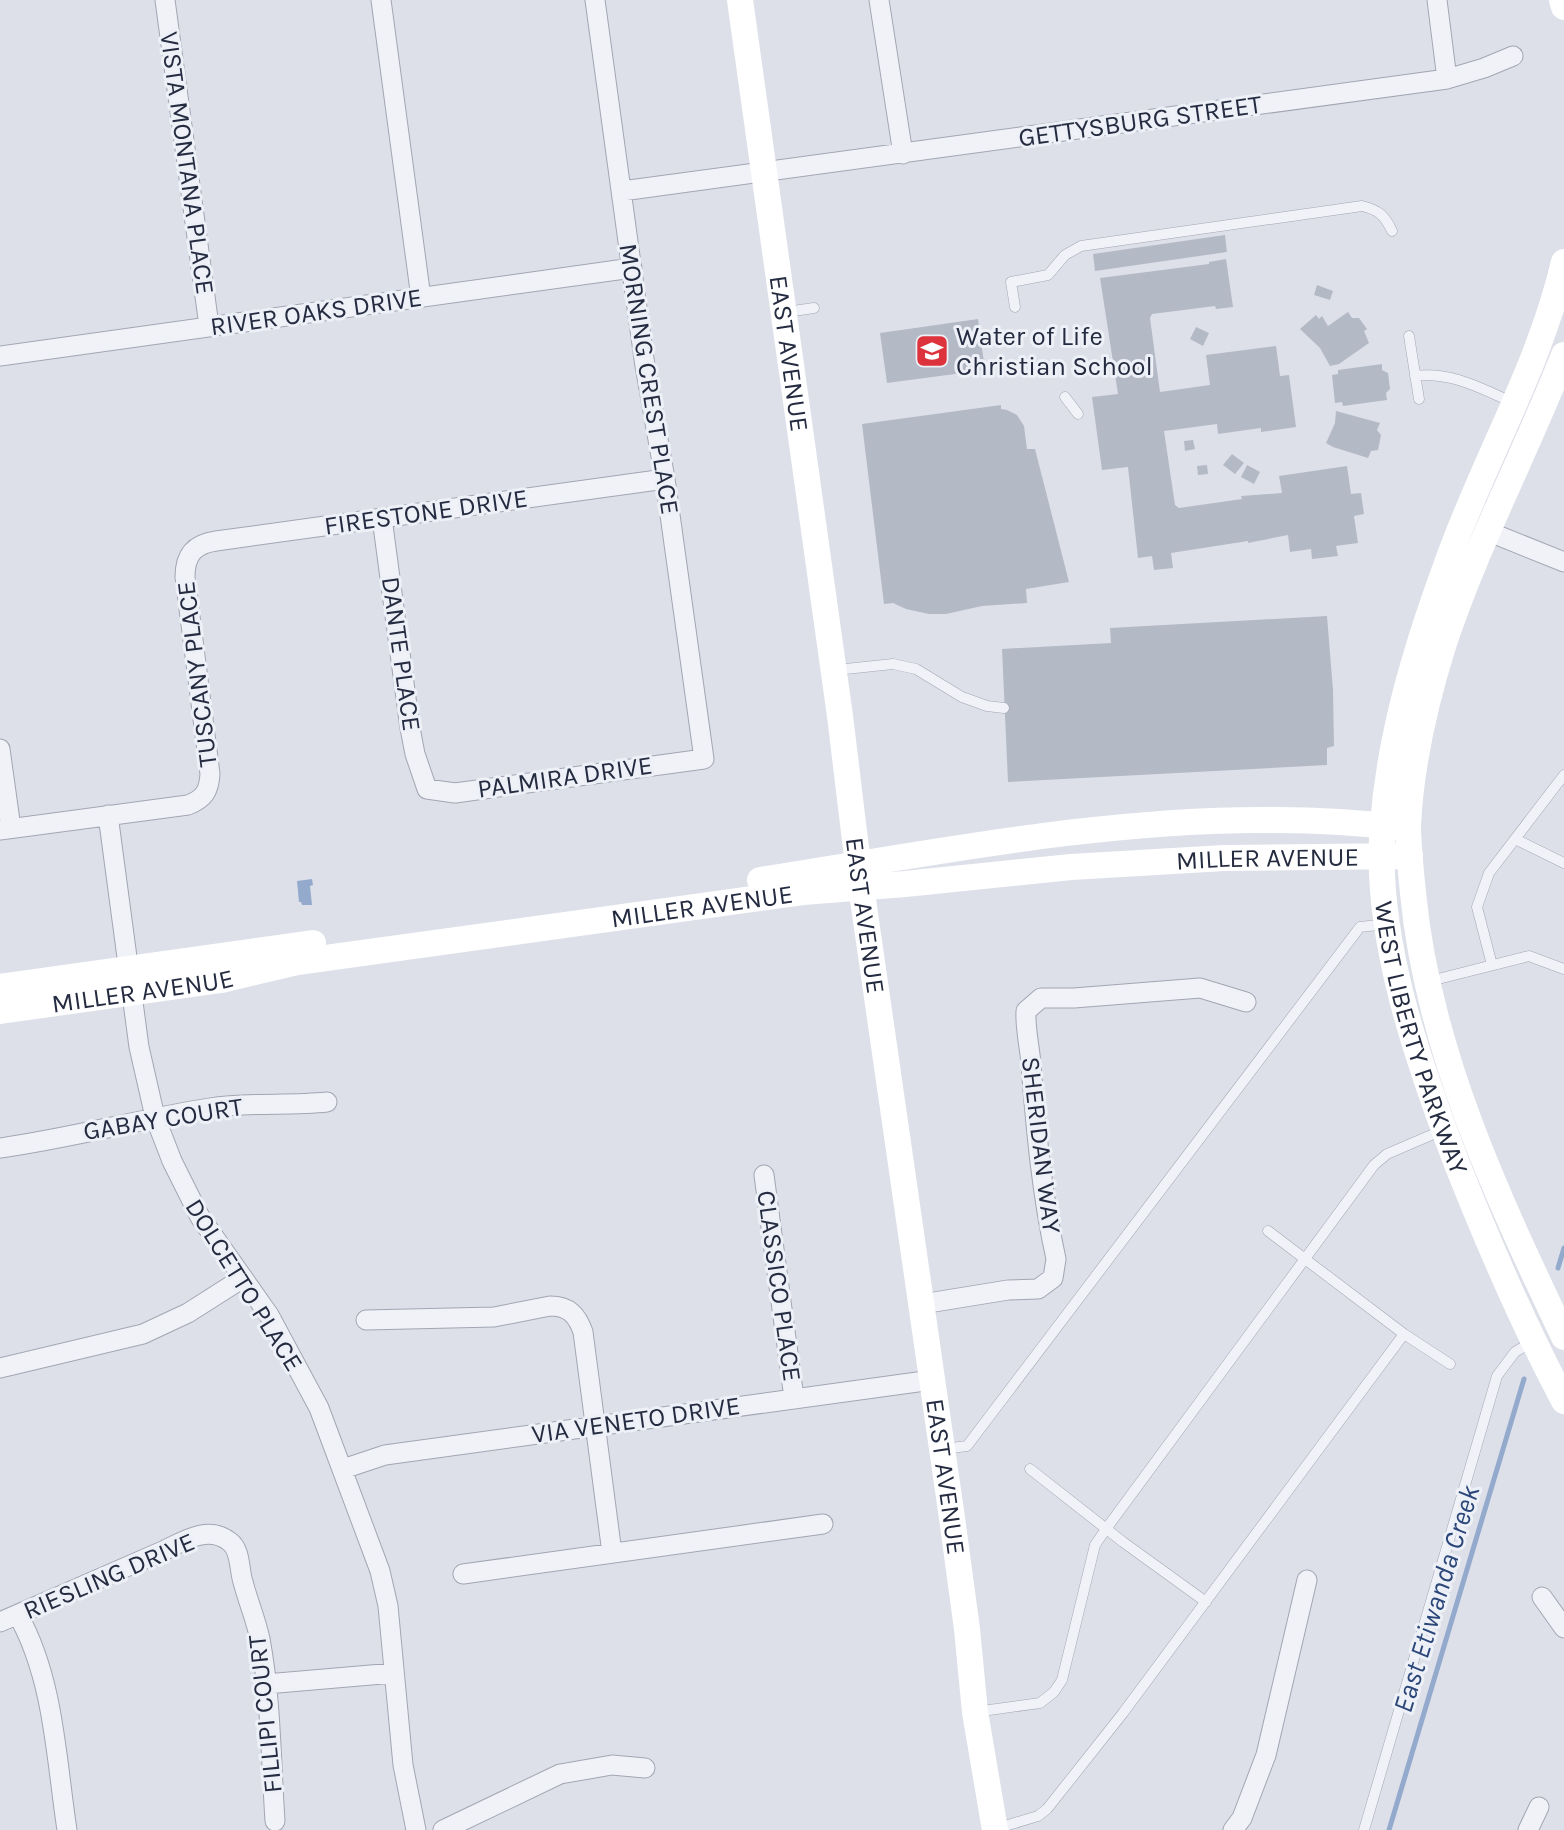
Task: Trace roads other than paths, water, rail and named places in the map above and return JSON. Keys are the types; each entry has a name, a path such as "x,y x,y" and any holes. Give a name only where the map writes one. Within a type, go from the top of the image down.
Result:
{"street":[{"name":"VISTA MONTANA PLACE","path":"165,0 209,326"},
{"path":"381,0 421,298"},
{"name":"MORNING CREST PLACE","path":"596,0 632,268 704,759"},
{"name":"EAST AVENUE","path":"740,0 967,1629 975,1712 994,1829"},
{"path":"879,0 903,154"},
{"path":"1437,0 1447,79"},
{"path":"1562,0 1564,7"},
{"name":"GETTYSBURG STREET","path":"622,191 1447,79 1513,56"},
{"name":"WEST LIBERTY PARKWAY","path":"1564,262 1546,327 1461,526 1413,662 1392,747 1395,826 1410,856 1426,982 1450,1068 1476,1140 1531,1269 1564,1337"},
{"name":"RIVER OAKS DRIVE","path":"0,356 632,268"},
{"name":"WEST LIBERTY PARKWAY","path":"1564,355 1486,531 1444,644 1416,762 1382,856 1387,923 1401,996 1421,1063 1444,1130 1500,1271 1564,1401"},
{"name":"FIRESTONE DRIVE","path":"190,553 205,542 665,480"},
{"name":"DANTE PLACE","path":"382,518 410,728 415,754 427,789"},
{"path":"1486,531 1564,562"},
{"name":"TUSCANY PLACE","path":"108,815 188,804 205,796 209,785 210,774 185,577 186,560 190,553"},
{"path":"0,749 5,829 108,815"},
{"name":"PALMIRA DRIVE","path":"427,789 455,793 704,759"},
{"name":"DOLCETTO PLACE","path":"108,815 144,1074 155,1116 186,1191 200,1217 269,1315 318,1408 343,1469 380,1571 388,1606 403,1765 416,1830"},
{"name":"MILLER AVENUE","path":"0,986 221,980 297,962 803,892 1006,842 1177,824 1276,820 1395,826"},
{"name":"MILLER AVENUE","path":"860,876 905,884 1071,867 1211,859 1410,856"},
{"name":"MILLER AVENUE","path":"0,1012 130,981"},
{"name":"SHERIDAN WAY","path":"922,1304 1008,1290 1038,1289 1053,1278 1056,1259 1035,1119 1031,1058 1025,1029 1026,1011 1041,998 1200,988 1246,1002"},
{"path":"1421,1063 1438,1075 1461,1137 1466,1141 1476,1140"},
{"name":"GABAY COURT","path":"0,1148 155,1116 230,1105 300,1105 327,1102"},
{"name":"CLASSICO PLACE","path":"764,1175 794,1398"},
{"path":"0,1368 143,1334 188,1313 243,1278"},
{"path":"366,1320 473,1319 550,1306 567,1309 574,1314 583,1332 612,1553"},
{"name":"VIA VENETO DRIVE","path":"343,1469 385,1455 932,1380"},
{"path":"463,1574 823,1524"},
{"name":"RIESLING DRIVE","path":"9,1619 189,1537 202,1534 218,1536"},
{"name":"FILLIPI COURT","path":"218,1536 232,1542 238,1556 242,1580 260,1637 266,1684 275,1822"},
{"path":"1233,1830 1242,1818 1266,1755 1307,1580"},
{"path":"1542,1597 1564,1628"},
{"path":"9,1619 33,1641 46,1690 67,1830"},
{"path":"266,1684 394,1673"},
{"path":"443,1830 560,1774 612,1765 645,1768"},
{"path":"1528,1830 1539,1807"}],"lane":[{"path":"1015,307 1011,282 1048,275 1065,255 1081,246 1362,206 1376,209 1386,218 1392,231"},
{"path":"782,312 814,308"},
{"path":"1409,336 1419,399"},
{"path":"1415,376 1433,374 1451,377 1515,403"},
{"path":"1065,397 1078,414"},
{"path":"832,671 893,664 916,670 962,697 987,706 1004,708"},
{"path":"1492,965 1477,907 1489,873 1564,775"},
{"path":"1515,839 1564,863"},
{"path":"942,1449 967,1446 1360,927 1387,923"},
{"path":"1426,982 1529,956 1564,969"},
{"path":"975,1712 1040,1703 1054,1692 1062,1680 1095,1545 1106,1529 1380,1160 1394,1150 1444,1130"},
{"path":"1268,1231 1404,1334 1450,1364"},
{"path":"994,1829 1038,1816 1047,1809 1206,1602 1404,1334"},
{"path":"1363,1830 1497,1376 1515,1352 1534,1341"},
{"path":"1030,1469 1206,1602"}],"water":[{"path":"312,879 312,905 302,905 299,902 297,881"}],"waterway":[{"name":"East Etiwanda Creek","path":"1558,1268 1564,1248"},
{"name":"East Etiwanda Creek","path":"1389,1830 1524,1379"}],"place":[{"name":"Water of Life Christian School","path":"932,351"}]}
